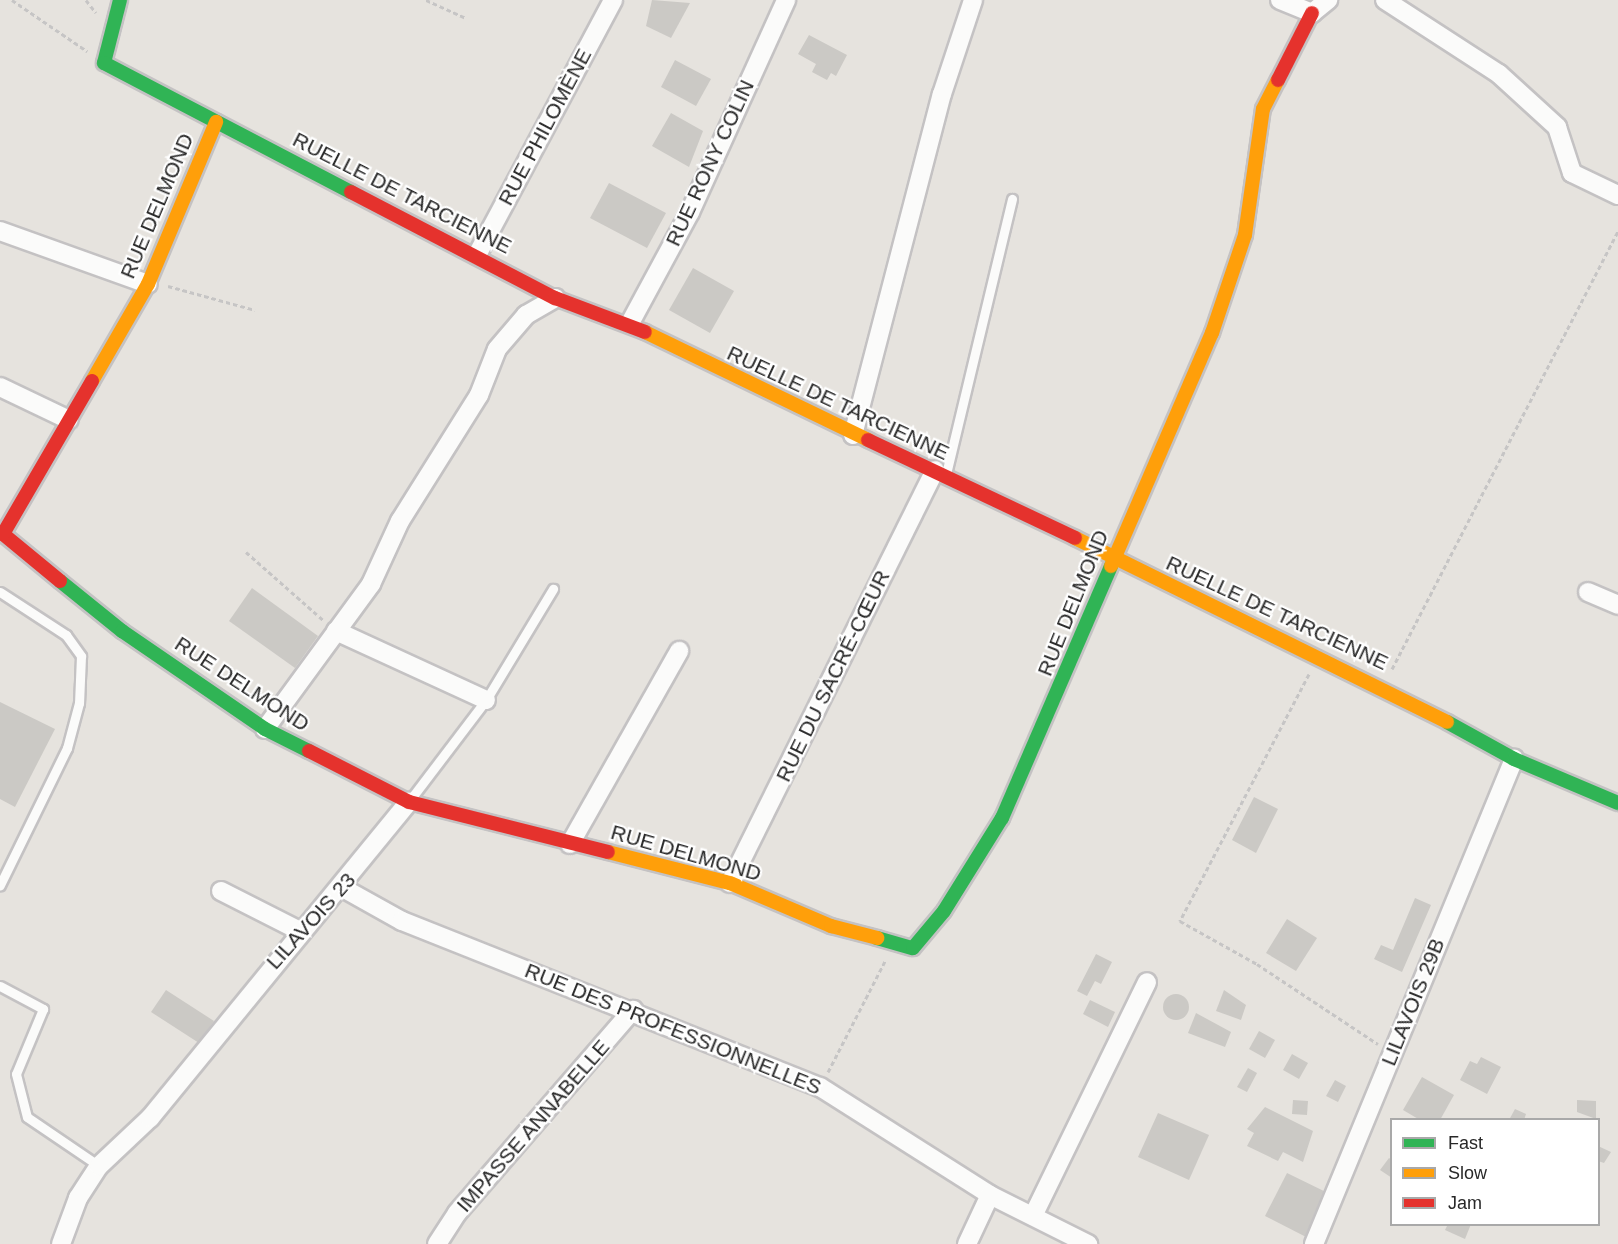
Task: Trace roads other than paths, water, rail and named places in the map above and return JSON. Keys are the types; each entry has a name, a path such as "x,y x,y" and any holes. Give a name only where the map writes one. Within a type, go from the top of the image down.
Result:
{"street":[{"name":"RUELLE DE TARCIENNE","path":"120,0 104,63 477,255 555,298 630,323 853,435 940,472 1113,560 1383,687 1514,759 1618,803"},
{"name":"RUE PHILOMÈNE","path":"477,255 613,0"},
{"name":"RUE RONY COLIN","path":"630,323 690,212 786,0"},
{"path":"853,435 942,94 973,0"},
{"path":"1280,0 1312,13 1328,0"},
{"path":"1385,0 1499,74 1557,127 1572,173 1618,195"},
{"name":"RUE DELMOND","path":"216,122 149,282 2,537 122,631 265,729 409,802 489,818 570,844 730,883 831,926 913,948 944,911 1002,818 1052,712 1113,560 1212,333 1245,235 1263,109 1312,13"},
{"path":"0,231 149,282"},
{"path":"265,729 371,584 400,521 479,395 497,349 526,315 555,298"},
{"path":"0,387 69,420"},
{"name":"RUE DU SACRÉ-CŒUR","path":"730,883 940,472"},
{"path":"1588,592 1618,605"},
{"path":"336,631 486,700"},
{"path":"570,844 679,651"},
{"name":"LILAVOIS 29B","path":"1314,1244 1514,759"},
{"name":"LILAVOIS 23","path":"61,1244 78,1198 99,1166 150,1118 300,931 341,887 409,802"},
{"name":"RUE DES PROFESSIONNELLES","path":"341,887 402,921 633,1010 820,1087 990,1195 1088,1244"},
{"path":"221,891 300,931"},
{"path":"1034,1216 1147,982"},
{"name":"IMPASSE ANNABELLE","path":"437,1244 457,1213 633,1010"},
{"path":"967,1244 990,1195"}],"lane":[{"name":"RUE DU SACRÉ-CŒUR","path":"940,472 1012,199"},
{"name":"LILAVOIS 23","path":"409,802 486,700 553,589"},
{"path":"0,592 66,635 81,656 79,703 67,748 0,885"},
{"path":"0,986 43,1009 16,1074 27,1117 99,1166"}]}
